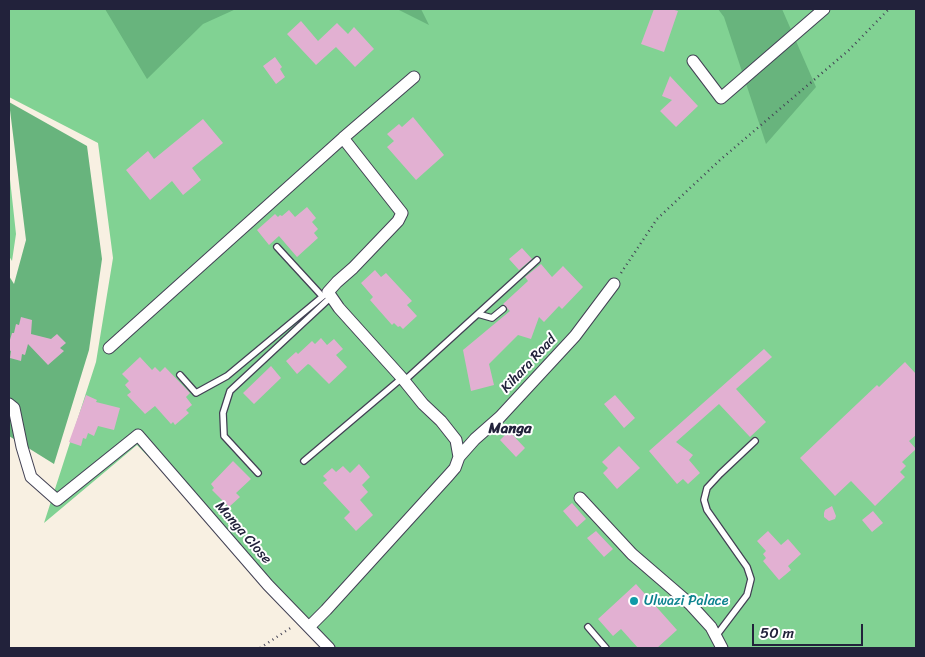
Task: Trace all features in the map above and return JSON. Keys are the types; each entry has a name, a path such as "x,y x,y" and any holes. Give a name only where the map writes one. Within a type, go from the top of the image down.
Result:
{"street":[{"path":"693,61 721,98 824,9"},
{"path":"109,348 343,138 414,77"},
{"path":"343,138 402,213 398,221 354,268 337,282 327,295 403,379 423,404 441,421 456,440 459,457"},
{"name":"Kihara Road","path":"305,624 326,610 448,476 455,468 459,457 475,439 500,417 575,336 614,284"},
{"name":"Manga Close","path":"9,404 14,408 22,447 31,476 57,500 138,435 268,585 329,648"},
{"path":"580,498 632,554 690,604 711,627 722,648"}],"lane":[{"path":"277,247 327,295"},
{"path":"304,461 403,379 537,260"},
{"path":"180,375 196,393 227,376 327,295"},
{"path":"258,473 224,436 223,413 230,392 327,295"},
{"path":"478,314 492,318 503,309"},
{"path":"716,636 747,595 751,579 747,567 706,510 704,500 707,488 755,441"},
{"path":"588,627 606,648"}],"path":[{"path":"614,284 657,218 720,160 849,50 889,9"},
{"path":"260,648 305,624"}],"green space":[{"path":"9,9 916,9 916,648 333,648 137,445 44,523 96,362 113,258 98,143 9,97"},
{"path":"105,9 236,9 203,24 147,79"},
{"path":"397,9 421,9 429,25"},
{"path":"718,9 782,9 816,87 766,144 724,17"},
{"path":"9,102 87,146 102,259 89,350 54,464 9,436 9,276 14,284 26,240"},
{"path":"9,170 16,234 12,261 9,256"}],"building":[{"path":"654,9 678,11 664,52 641,44"},
{"path":"301,21 318,41 337,23 348,34 354,27 374,49 355,67 336,47 316,65 287,34"},
{"path":"275,57 282,67 280,69 285,77 276,84 263,66"},
{"path":"670,76 698,106 676,127 660,111 672,100 662,96"},
{"path":"413,117 444,155 416,180 387,147 394,141 387,134 399,124 402,127"},
{"path":"203,119 223,143 192,168 201,180 183,195 172,181 150,200 126,170 148,151 154,159"},
{"path":"307,207 316,218 312,222 318,229 314,233 318,238 297,257 279,236 269,245 257,230 275,214 278,217 282,216 289,210 295,217"},
{"path":"522,248 532,259 519,270 509,259"},
{"path":"541,264 552,277 563,266 583,287 562,309 559,306 544,322 539,317 531,339 518,335 489,364 494,385 471,391 463,350 510,311 503,304 528,281 525,277"},
{"path":"375,270 381,277 386,273 412,301 407,305 417,316 403,329 394,323 392,325 370,300 373,297 361,283"},
{"path":"21,317 32,320 31,334 51,339 57,334 66,343 60,348 64,351 48,365 28,344 25,355 22,354 21,361 10,358 9,343 16,324 19,325"},
{"path":"321,338 327,345 334,339 343,349 336,355 347,367 329,384 310,365 308,364 297,374 286,361 296,352 298,354 312,341 315,344"},
{"path":"764,349 772,357 736,389 766,422 750,437 719,404 676,442 693,455 689,460 700,473 688,484 683,479 677,484 649,451"},
{"path":"140,357 152,370 155,367 160,372 165,367 190,393 186,397 192,405 186,410 189,413 175,425 173,422 171,424 155,406 145,414 127,395 131,392 125,385 129,381 122,374"},
{"path":"905,362 916,374 916,435 909,441 916,449 902,462 906,466 900,472 905,477 875,506 851,481 835,496 800,458 877,385 879,387"},
{"path":"271,366 281,378 254,404 243,393"},
{"path":"86,395 97,400 96,402 120,408 114,430 98,426 94,436 88,433 86,439 83,438 81,446 69,442"},
{"path":"615,395 635,418 624,428 604,404"},
{"path":"509,431 525,448 516,457 500,440"},
{"path":"619,446 640,468 617,489 603,473 608,468 602,462"},
{"path":"233,461 251,479 236,493 240,497 229,507 212,490 214,488 211,484"},
{"path":"359,464 370,477 362,485 368,492 360,500 373,515 356,531 344,518 350,512 323,483 327,480 323,476 332,468 336,472 343,466 350,473"},
{"path":"572,503 586,519 577,527 563,511"},
{"path":"832,506 836,516 835,519 829,521 824,517 824,513 825,510"},
{"path":"873,511 883,523 872,532 862,520"},
{"path":"596,531 613,549 604,557 587,538"},
{"path":"768,531 781,545 788,539 801,554 788,566 791,570 779,580 763,561 766,558 763,554 766,551 757,541"},
{"name":"Ulwazi Palace","path":"636,584 677,630 657,648 638,648 621,629 613,636 598,619"}],"place":[{"name":"Ulwazi Palace","path":"634,601"}],"district":[{"name":"Manga","path":"510,429"}]}
